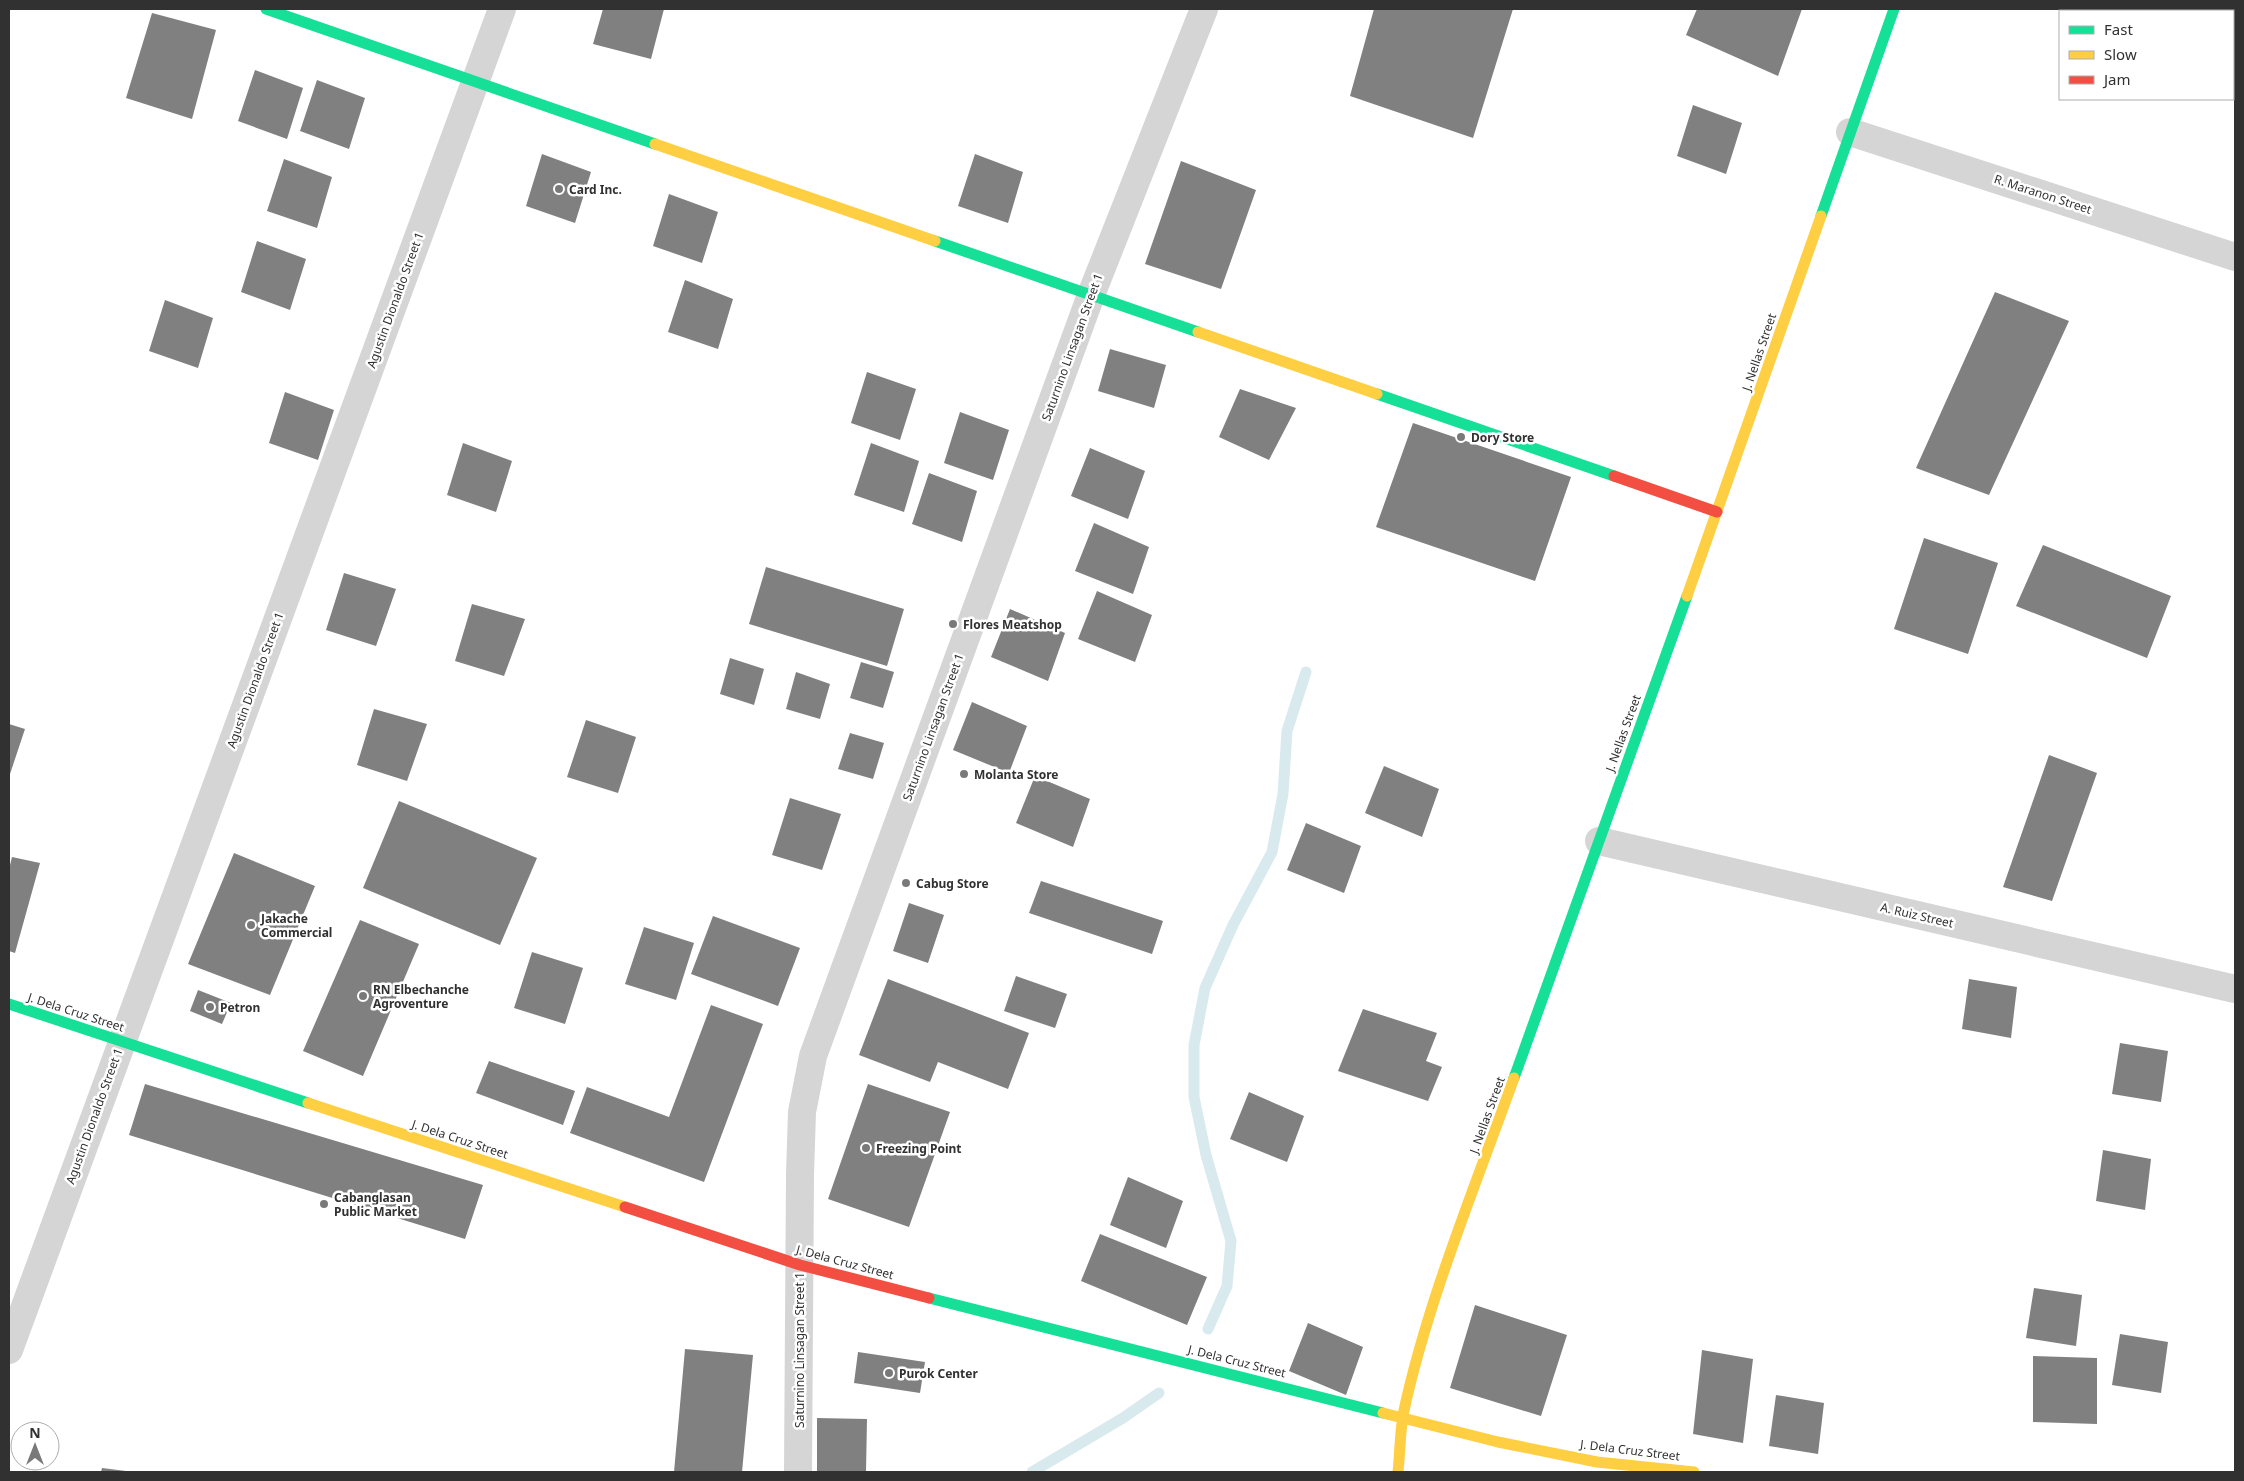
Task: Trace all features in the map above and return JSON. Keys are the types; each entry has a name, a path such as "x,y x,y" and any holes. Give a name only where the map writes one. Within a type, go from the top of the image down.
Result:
{"street":[{"path":"266,9 1717,512"},
{"name":"Agustin Dionaldo Street 1","path":"9,1350 502,9"},
{"name":"Saturnino Linsagan Street 1","path":"798,1472 802,1112 813,1056 1091,295 1204,9"},
{"name":"J. Nellas Street","path":"1398,1472 1403,1417 1419,1355 1444,1274 1717,512 1894,9"},
{"name":"R. Maranon Street","path":"1850,132 2235,257"},
{"name":"A. Ruiz Street","path":"1599,841 2235,989"},
{"name":"J. Dela Cruz Street","path":"9,1004 800,1265 1498,1442 1597,1462 1694,1472"}],"building":[{"path":"603,9 664,9 651,59 593,44"},
{"path":"1374,9 1513,9 1473,138 1350,96"},
{"path":"1697,9 1802,9 1778,76 1686,35"},
{"path":"152,13 216,30 192,119 126,98"},
{"path":"255,70 303,88 287,139 238,121"},
{"path":"317,80 365,98 349,149 300,131"},
{"path":"1693,105 1742,123 1726,174 1677,156"},
{"path":"542,154 591,172 575,223 526,206"},
{"path":"975,154 1023,172 1008,223 958,206"},
{"path":"284,159 332,177 317,228 267,211"},
{"path":"1181,161 1256,190 1221,289 1145,264"},
{"path":"669,194 718,212 702,263 653,246"},
{"path":"257,241 306,259 290,310 241,292"},
{"path":"685,280 733,299 718,349 668,332"},
{"path":"1995,292 2069,321 1989,495 1916,468"},
{"path":"165,300 213,318 198,368 149,351"},
{"path":"1110,349 1166,365 1154,408 1098,391"},
{"path":"867,372 916,389 900,440 851,423"},
{"path":"1240,389 1296,408 1269,460 1219,437"},
{"path":"285,392 334,410 318,460 269,443"},
{"path":"960,412 1009,430 993,480 944,463"},
{"path":"1413,423 1571,477 1535,581 1376,527"},
{"path":"463,443 512,461 496,512 447,495"},
{"path":"871,443 919,461 904,512 854,495"},
{"path":"1090,448 1145,471 1128,519 1071,496"},
{"path":"929,473 977,491 962,542 912,524"},
{"path":"1094,523 1149,547 1133,594 1075,571"},
{"path":"1924,538 1998,563 1968,654 1894,629"},
{"path":"2043,545 2171,596 2147,658 2016,606"},
{"path":"766,567 904,609 887,666 749,624"},
{"path":"344,573 396,589 376,646 326,630"},
{"path":"1097,591 1152,615 1135,662 1078,639"},
{"path":"472,604 525,619 504,676 455,661"},
{"path":"1010,609 1065,633 1048,681 991,657"},
{"path":"730,658 764,669 754,705 720,694"},
{"path":"861,662 894,672 883,708 850,698"},
{"path":"796,672 830,684 820,719 786,709"},
{"path":"972,702 1027,726 1009,773 953,750"},
{"path":"374,709 427,724 407,781 357,765"},
{"path":"586,720 636,737 618,793 567,777"},
{"path":"9,724 25,729 9,777"},
{"path":"850,733 884,743 873,779 838,769"},
{"path":"2049,755 2097,773 2052,901 2003,887"},
{"path":"1384,766 1439,789 1422,837 1365,813"},
{"path":"1035,776 1090,799 1073,847 1016,823"},
{"path":"790,798 841,814 822,870 772,855"},
{"path":"399,801 537,858 500,945 363,888"},
{"path":"1306,823 1361,846 1344,893 1287,870"},
{"name":"Jakache Commercial","path":"234,853 315,886 270,995 188,964"},
{"path":"12,857 40,863 15,953 9,951 9,869"},
{"path":"1041,881 1163,921 1152,954 1029,913"},
{"path":"909,903 944,915 928,963 893,951"},
{"path":"713,916 800,948 778,1006 691,974"},
{"path":"360,920 419,944 363,1076 303,1051"},
{"path":"644,927 694,943 676,1000 625,984"},
{"path":"532,952 583,968 565,1024 514,1008"},
{"path":"1016,976 1067,994 1055,1028 1004,1011"},
{"path":"888,979 1029,1033 1008,1089 938,1062 930,1082 859,1055"},
{"path":"1969,979 2017,987 2011,1038 1962,1029"},
{"name":"Petron","path":"198,990 231,1003 222,1024 190,1011"},
{"path":"711,1005 763,1024 704,1182 570,1133 587,1087 669,1117"},
{"path":"1363,1009 1437,1033 1426,1061 1442,1067 1428,1101 1338,1071"},
{"path":"2120,1043 2168,1051 2161,1102 2112,1094"},
{"path":"489,1061 575,1091 563,1125 476,1093"},
{"path":"145,1084 483,1185 465,1239 129,1135"},
{"path":"868,1084 950,1112 909,1227 828,1199"},
{"path":"1249,1092 1304,1116 1287,1162 1230,1139"},
{"path":"2103,1150 2151,1159 2145,1210 2096,1201"},
{"path":"1128,1177 1183,1201 1166,1248 1110,1225"},
{"path":"1100,1234 1207,1277 1187,1325 1081,1281"},
{"path":"2034,1288 2082,1295 2076,1346 2026,1338"},
{"path":"1475,1305 1567,1335 1541,1416 1450,1388"},
{"path":"1308,1323 1363,1347 1346,1395 1289,1371"},
{"path":"2120,1334 2168,1342 2161,1393 2112,1385"},
{"path":"685,1349 753,1355 742,1472 674,1472"},
{"path":"1702,1350 1753,1359 1743,1443 1693,1434"},
{"name":"Purok Center","path":"858,1352 925,1362 920,1393 854,1383"},
{"path":"2033,1356 2097,1358 2097,1424 2033,1422"},
{"path":"1776,1395 1824,1403 1818,1454 1769,1446"},
{"path":"817,1418 867,1419 866,1472 817,1472"},
{"path":"102,1468 126,1471 101,1472"}],"waterway":[{"path":"1208,1329 1227,1286 1231,1241 1206,1155 1194,1097 1194,1045 1205,988 1233,925 1272,852 1283,794 1287,731 1306,672"},
{"path":"1032,1472 1123,1418 1159,1393"}],"traffic: fast":[{"path":"266,9 655,144"},
{"path":"1821,216 1894,9"},
{"path":"935,241 1198,332"},
{"path":"1377,394 1614,476"},
{"path":"1514,1078 1687,596"},
{"path":"9,1004 308,1103"},
{"path":"929,1298 1383,1413"}],"traffic: slow":[{"path":"655,144 935,241"},
{"path":"1687,596 1821,216"},
{"path":"1198,332 1377,394"},
{"path":"1398,1472 1403,1415 1425,1330 1438,1287 1514,1078"},
{"path":"308,1103 625,1207"},
{"path":"1383,1413 1498,1442 1597,1462 1694,1472"}],"traffic: jam":[{"path":"1614,476 1717,512"},
{"path":"625,1207 800,1265 929,1298"}],"place":[{"name":"Card Inc.","path":"559,189"},
{"name":"Dory Store","path":"1461,437"},
{"name":"Flores Meatshop","path":"953,624"},
{"name":"Molanta Store","path":"964,774"},
{"name":"Cabug Store","path":"906,883"},
{"name":"Jakache Commercial","path":"251,925"},
{"name":"RN Elbechanche Agroventure","path":"363,996"},
{"name":"Petron","path":"210,1007"},
{"name":"Freezing Point","path":"866,1148"},
{"name":"Cabanglasan Public Market","path":"324,1204"},
{"name":"Purok Center","path":"889,1373"}]}
